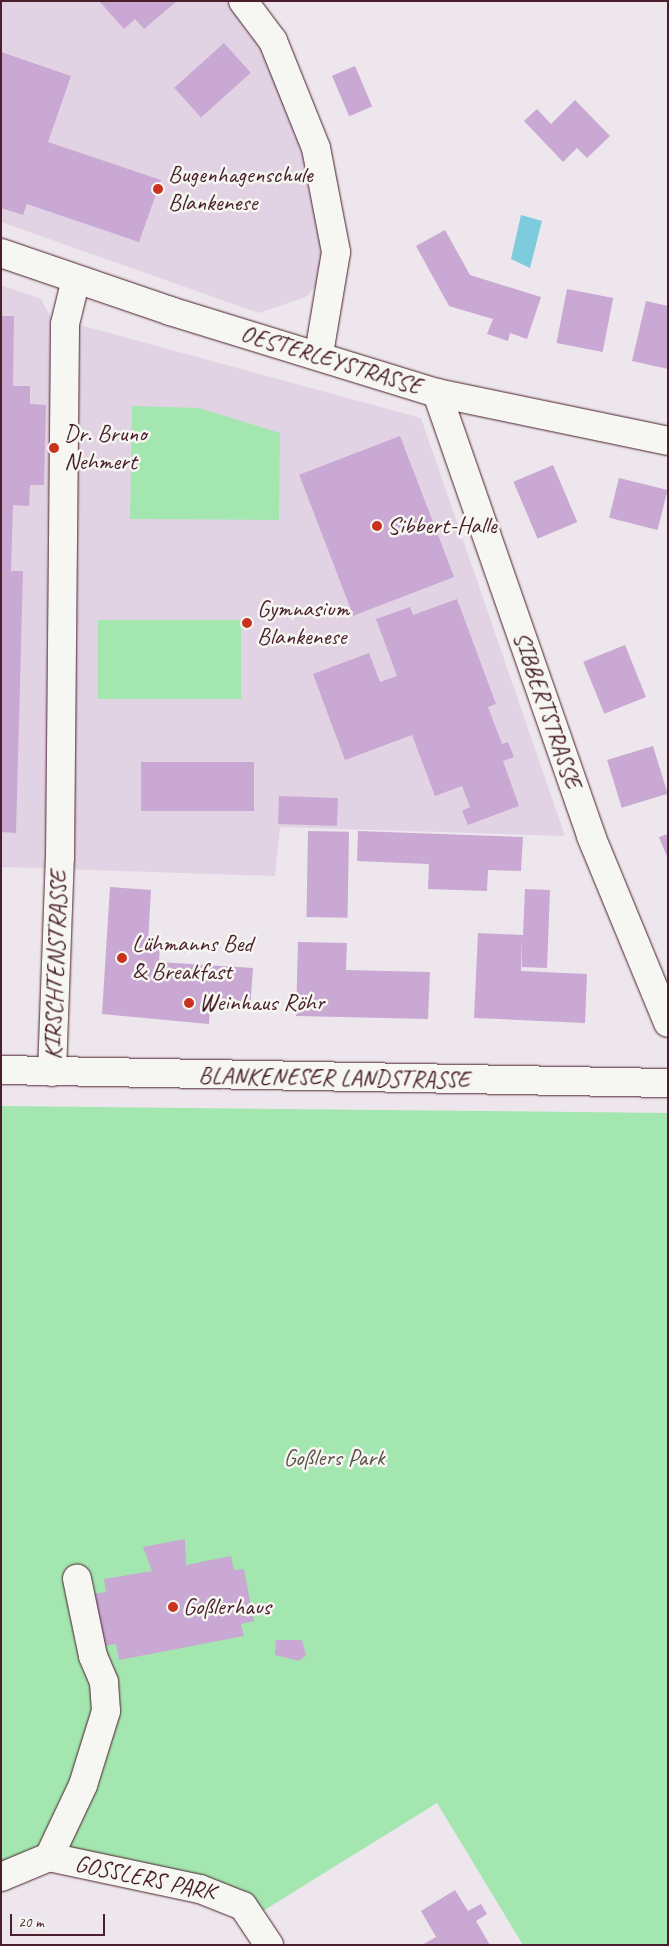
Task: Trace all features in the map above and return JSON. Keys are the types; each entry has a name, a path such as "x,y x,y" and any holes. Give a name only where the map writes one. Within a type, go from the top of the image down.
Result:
{"street":[{"path":"243,1 273,41 316,148 336,252 319,354"},
{"name":"OESTERLEYSTRASSE","path":"1,253 76,279 319,354 437,393 668,441"},
{"name":"KIRSCHTENSTRASSE","path":"52,1072 60,858 65,324 76,279"},
{"name":"SIBBERTSTRASSE","path":"437,393 591,836 668,1024"},
{"name":"BLANKENESER LANDSTRASSE","path":"1,1070 668,1083"},
{"path":"49,1857 83,1785 106,1711 104,1682 93,1656 77,1579"},
{"name":"GOSSLERS PARK","path":"1,1877 49,1857 225,1896 243,1906 269,1945"}],"shaded area":[{"name":"Bugenhagenschule Blankenese","path":"1,1 229,1 262,42 308,156 324,239 318,283 306,297 259,313 1,222"},
{"name":"Gymnasium Blankenese","path":"1,285 41,299 51,317 421,418 565,836 280,827 275,876 1,867"}],"green space":[{"path":"132,406 199,408 280,433 279,520 130,519"},
{"path":"98,620 241,620 241,699 98,699"},
{"name":"Goßlers Park","path":"1,1106 668,1113 668,1945 523,1945 437,1803 253,1917 91,1866 1,1866"}],"water":[{"path":"521,215 542,221 530,268 511,259"}],"building":[{"path":"99,1 177,1 144,29 135,19 124,29"},
{"path":"224,43 251,73 201,118 174,88"},
{"path":"1,52 71,76 48,142 161,180 139,242 27,204 23,215 1,208"},
{"path":"355,66 372,107 349,116 332,76"},
{"path":"575,100 610,136 587,158 577,148 563,162 524,121 537,109 551,124"},
{"path":"445,230 470,275 541,297 527,339 510,333 508,341 487,334 493,319 449,306 416,246"},
{"path":"567,289 613,298 603,352 557,343"},
{"path":"646,301 668,306 668,369 632,361"},
{"path":"1,316 14,316 13,386 30,386 30,404 46,405 44,485 30,485 29,506 13,505 11,571 23,571 16,833 1,832"},
{"name":"Sibbert-Halle","path":"400,436 454,577 353,616 299,475"},
{"path":"553,465 577,522 538,539 513,482"},
{"path":"619,478 668,490 658,530 609,518"},
{"path":"457,599 496,704 488,707 502,744 508,742 514,757 503,761 519,806 468,825 462,811 470,807 462,786 435,796 412,735 345,760 313,674 369,653 380,682 397,676 376,619 410,607 413,615"},
{"path":"625,645 646,697 604,714 583,662"},
{"path":"653,746 668,794 622,808 607,760"},
{"path":"141,762 254,762 254,811 141,811"},
{"path":"279,796 338,798 337,826 278,824"},
{"path":"308,831 349,832 347,918 306,917"},
{"path":"358,831 523,837 521,871 488,870 487,891 428,889 429,864 357,861"},
{"path":"668,834 668,859 659,837"},
{"path":"110,887 151,890 148,943 160,944 159,962 253,968 250,1009 210,1006 209,1024 102,1014"},
{"path":"525,889 550,890 547,968 522,967 522,938 521,971 587,974 585,1023 474,1018 478,933 523,935"},
{"path":"298,942 347,943 346,970 430,972 428,1019 296,1016"},
{"name":"Goßlerhaus","path":"185,1539 186,1565 231,1556 234,1570 244,1569 254,1621 241,1624 244,1636 119,1660 116,1644 104,1646 93,1594 106,1592 104,1579 152,1571 143,1547"},
{"path":"276,1640 302,1640 306,1655 299,1661 275,1655"},
{"path":"455,1890 468,1911 481,1904 487,1914 476,1921 490,1945 422,1945 436,1937 421,1911"}],"place":[{"name":"Bugenhagenschule Blankenese","path":"158,189"},
{"name":"Dr. Bruno Nehmert","path":"54,448"},
{"name":"Sibbert-Halle","path":"377,526"},
{"name":"Gymnasium Blankenese","path":"247,623"},
{"name":"Lühmanns Bed & Breakfast","path":"122,958"},
{"name":"Weinhaus Röhr","path":"189,1003"},
{"name":"Goßlerhaus","path":"173,1607"}]}
